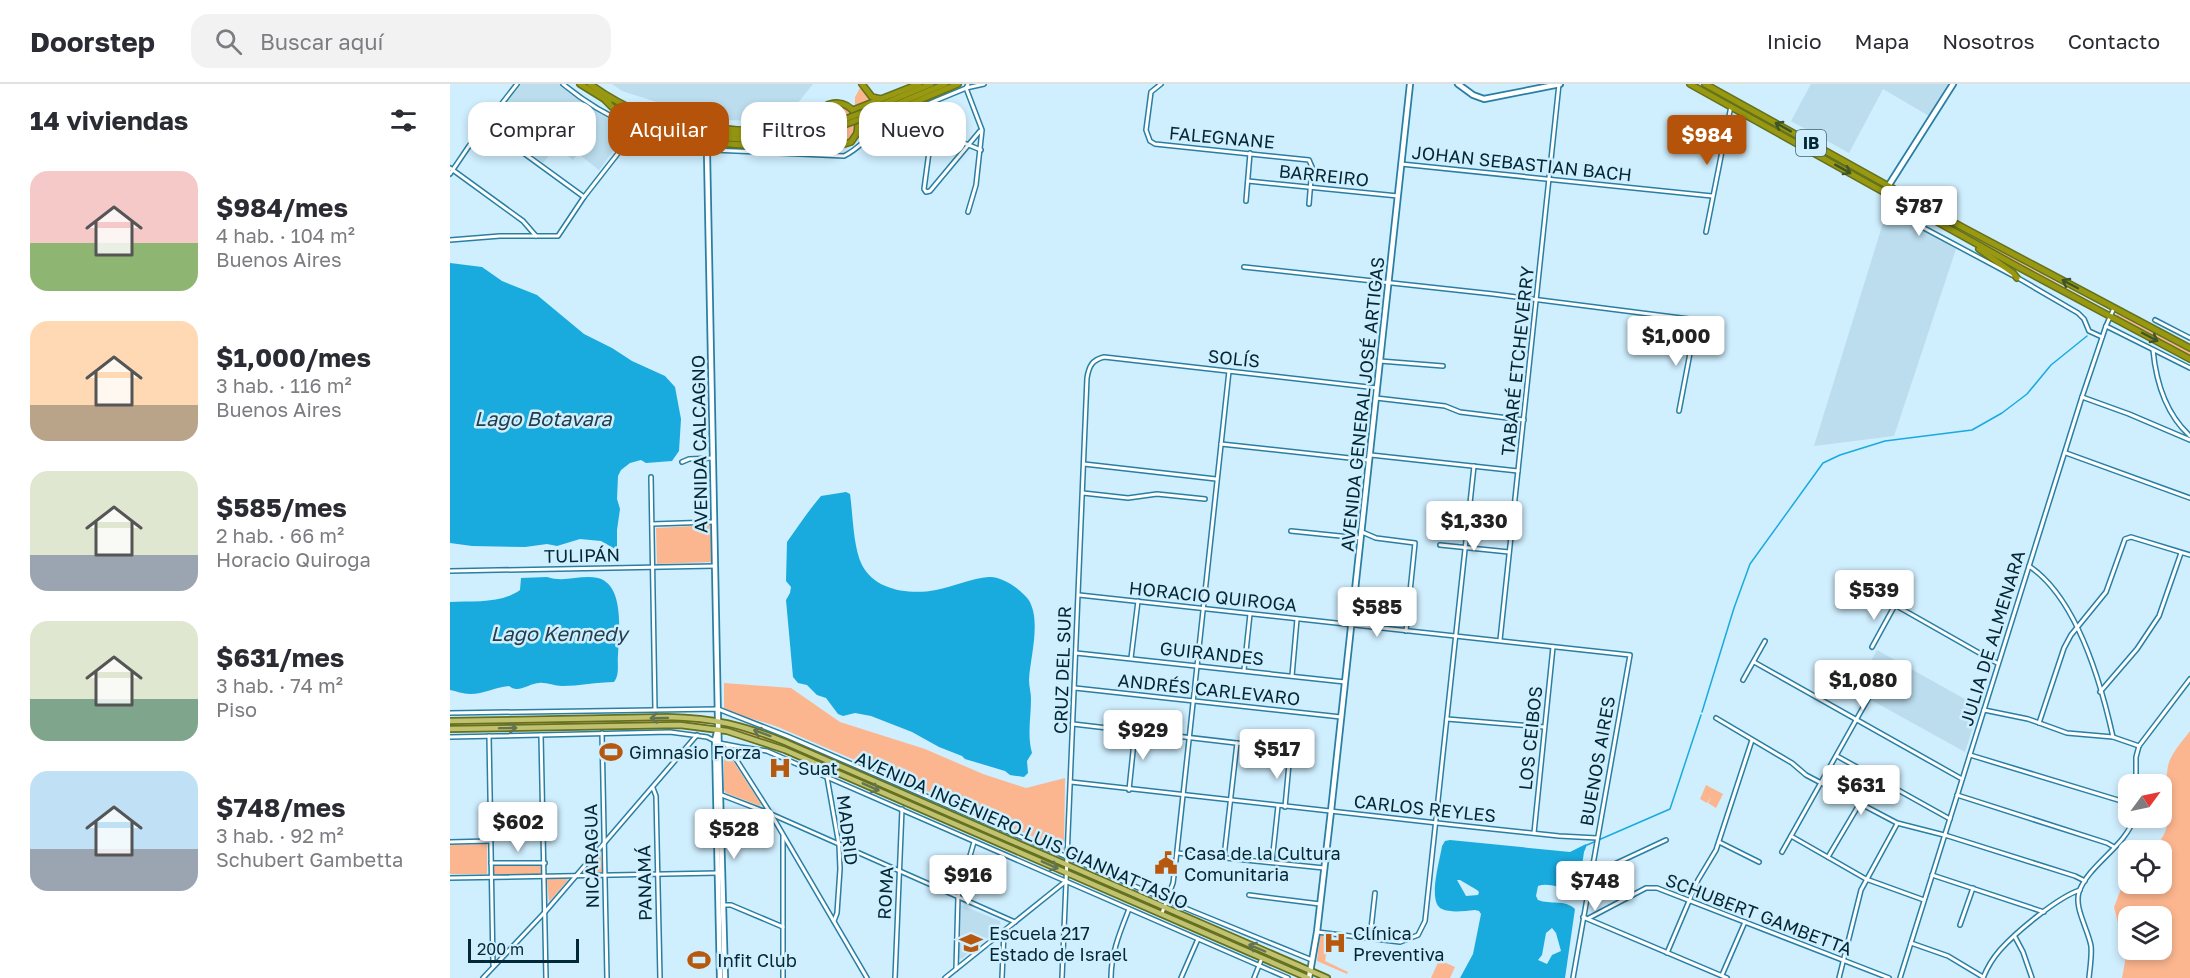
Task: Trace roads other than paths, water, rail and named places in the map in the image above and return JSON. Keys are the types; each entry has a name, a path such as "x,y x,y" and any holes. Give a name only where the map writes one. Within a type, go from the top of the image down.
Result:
{"highway":[{"path":"580,84 606,101 657,124 712,137 741,139"},
{"path":"590,84 621,102"},
{"path":"862,84 872,97 883,99"},
{"path":"852,110 919,84"},
{"path":"891,102 931,84"},
{"path":"897,102 945,84"},
{"path":"847,143 874,119 958,84"},
{"name":"IB","path":"1690,84 2190,359"},
{"name":"IB","path":"1705,84 2190,348"},
{"path":"847,106 858,120 857,133"},
{"path":"1961,235 2017,278"}],"main road":[{"name":"AVENIDA INGENIERO LUIS GIANNATTASIO","path":"450,722 668,717 718,720 750,729 786,742 1327,978"},
{"name":"AVENIDA INGENIERO LUIS GIANNATTASIO","path":"450,729 680,725 749,737 785,750 1309,978"}],"street":[{"path":"503,102 517,84"},
{"path":"562,84 608,114"},
{"path":"933,102 967,86 984,84"},
{"name":"FALEGNANE","path":"1161,84 1152,93 1146,130 1150,141 1155,144 1309,159 1311,163 1309,204"},
{"name":"AVENIDA GENERAL JOSÉ ARTIGAS","path":"1309,978 1317,932 1331,811 1410,84"},
{"path":"1458,84 1473,95 1484,99 1560,84"},
{"name":"TABARÉ ETCHEVERRY","path":"1500,640 1560,84"},
{"path":"1885,192 1953,84"},
{"path":"967,86 982,130 976,185 968,212"},
{"path":"1706,232 1731,106"},
{"path":"966,149 982,130"},
{"path":"729,153 844,156 857,147 850,142"},
{"path":"966,144 981,150"},
{"path":"450,174 468,148"},
{"path":"1246,201 1250,153"},
{"path":"528,156 584,197"},
{"path":"450,240 558,236 584,197 616,156"},
{"name":"AVENIDA CALCAGNO","path":"709,156 717,742 725,978"},
{"path":"928,156 924,189 926,192 930,191 960,156"},
{"name":"JOHAN SEBASTIAN BACH","path":"1401,164 1712,196"},
{"path":"452,169 523,221 536,236"},
{"name":"BARREIRO","path":"1248,181 1398,196"},
{"path":"1895,198 1892,211 1888,217 1895,198"},
{"path":"1892,211 2078,313 2084,319 2089,331 2102,337"},
{"path":"1244,267 1388,282 1689,319 1694,321 1695,327 1679,411"},
{"name":"JULIA DE ALMENARA","path":"1900,978 2082,397 2114,308"},
{"path":"2155,320 2190,338"},
{"path":"2106,326 2190,368"},
{"path":"2153,350 2165,400 2174,418 2190,438"},
{"name":"SOLÍS","path":"1090,364 1104,357 1377,388"},
{"path":"1380,361 1443,366"},
{"name":"CRUZ DEL SUR","path":"1062,978 1087,378 1090,364"},
{"path":"1161,914 1173,882 1229,371"},
{"path":"2082,397 2190,438"},
{"path":"1376,398 1445,406 1461,412 1524,420"},
{"path":"1221,444 1518,471"},
{"path":"2066,453 2190,498"},
{"path":"682,462 689,459 713,458"},
{"path":"1084,464 1217,479"},
{"path":"1317,932 1400,942 1416,936 1425,921 1474,466"},
{"path":"651,477 655,709"},
{"path":"1083,493 1128,498 1157,494 1205,499"},
{"path":"652,524 714,521"},
{"path":"1291,531 1360,538"},
{"path":"1361,531 1376,538 1414,543 1406,631"},
{"path":"2039,723 2061,655 2078,626 2106,592 2123,542 2129,537 2190,555"},
{"path":"1440,546 1509,552"},
{"path":"2100,692 2152,629 2164,606 2181,553"},
{"name":"TULIPÁN","path":"450,571 715,566"},
{"path":"2029,566 2052,586 2078,626 2113,737"},
{"name":"HORACIO QUIROGA","path":"1079,595 1630,655"},
{"path":"1879,596 1998,663"},
{"path":"1131,658 1138,601"},
{"path":"1872,647 1895,605"},
{"path":"1244,670 1250,614"},
{"path":"1292,676 1298,619"},
{"path":"1743,681 1765,641"},
{"name":"LOS CEIBOS","path":"1533,833 1553,646"},
{"name":"GUIRANDES","path":"1076,653 1345,681"},
{"name":"BUENOS AIRES","path":"1573,978 1630,655"},
{"path":"1754,662 1962,779"},
{"path":"2136,774 2136,757 2139,746 2190,678"},
{"name":"ANDRÉS CARLEVARO","path":"1074,688 1341,717"},
{"path":"1782,852 1869,697"},
{"name":"AVENIDA INGENIERO LUIS GIANNATTASIO","path":"450,713 718,710 788,735 1168,900 1313,960"},
{"path":"1984,710 2028,719 2067,733 2113,737 2139,746"},
{"path":"1716,718 1789,761 1806,775 1897,823 2075,876 2085,881"},
{"path":"1447,719 1545,727"},
{"path":"1073,724 1288,749 1290,753 1286,807"},
{"path":"1129,790 1135,731"},
{"name":"AVENIDA INGENIERO LUIS GIANNATTASIO","path":"450,737 670,732 697,735 727,745 767,751 1288,978"},
{"name":"NICARAGUA","path":"602,733 607,978"},
{"path":"541,735 546,978"},
{"path":"483,978 545,912 697,735"},
{"path":"489,736 493,967"},
{"path":"1666,952 1698,880 1719,842 1752,740"},
{"path":"1224,857 1237,742"},
{"path":"727,745 771,814 867,978"},
{"path":"736,757 751,748"},
{"path":"1970,755 2118,800"},
{"path":"1837,756 1950,819"},
{"name":"MADRID","path":"827,777 840,846 838,902 834,921"},
{"name":"CARLOS REYLES","path":"1071,782 1597,840"},
{"name":"PANAMÁ","path":"653,788 656,796 660,978"},
{"path":"719,794 771,814 1015,922"},
{"path":"1957,795 2096,839 2114,848"},
{"path":"1828,857 1860,803"},
{"path":"1272,862 1278,806"},
{"name":"ROMA","path":"895,978 902,809"},
{"path":"1839,978 1858,899 1866,879 1897,823"},
{"path":"2089,978 2091,950 2079,906 2080,890 2130,828"},
{"path":"783,835 783,978"},
{"path":"1791,836 1866,879 1924,900"},
{"path":"1591,875 1666,840"},
{"path":"450,842 490,841"},
{"path":"956,969 958,897 975,841"},
{"path":"1719,842 1759,861"},
{"path":"1176,853 1324,868"},
{"path":"491,863 545,863"},
{"path":"450,878 720,873"},
{"path":"1932,875 2044,912"},
{"path":"945,978 1066,881"},
{"name":"SCHUBERT GAMBETTA","path":"1589,918 1652,887 1889,978"},
{"path":"1960,925 1973,888"},
{"path":"1911,943 1948,956 1983,977 1998,951 2044,912 2069,894 2080,890"},
{"path":"1370,938 1375,893"},
{"path":"1249,895 1320,904"},
{"path":"721,905 731,905 783,927"},
{"name":"AVENIDA CALCAGNO","path":"720,978 721,905"},
{"path":"1112,978 1111,963 1117,937 1129,909"},
{"path":"1192,910 1192,919"},
{"path":"1583,917 1725,977 1744,922"},
{"path":"1002,978 1004,931"},
{"path":"2014,937 2025,958 2031,978"},
{"path":"1181,978 1198,939"},
{"path":"1254,978 1262,958"}],"water":[{"name":"Lago Botavara","path":"450,263 482,267 502,281 537,295 584,334 632,361 665,376 675,387 681,419 679,451 672,461 646,463 641,460 630,463 621,470 618,476 617,499 620,509 617,550 601,541 580,539 557,546 547,544 525,547 472,546 450,543"},
{"path":"846,492 850,494 859,558 868,574 876,581 895,589 916,592 936,590 976,579 994,577 1010,584 1028,599 1032,607 1035,628 1029,680 1032,753 1027,761 1028,773 1024,777 1010,775 1005,771 965,759 912,732 871,716 855,713 843,716 838,714 826,698 817,695 807,685 798,683 793,677 786,600 791,587 786,581 787,542 821,496"},
{"name":"Lago Kennedy","path":"521,578 554,579 598,578 607,582 613,590 619,623 618,672 614,682 562,686 535,683 520,689 509,686 470,694 450,690 450,602 504,598 520,590"},
{"path":"1445,841 1570,852 1587,845 1579,886 1569,888 1538,886 1536,896 1538,900 1567,904 1575,909 1565,978 1460,978 1473,954 1481,914 1475,910 1442,909 1435,899 1436,880","holes":["1457,880 1477,890 1478,895 1466,896","1552,928 1556,933 1561,951 1552,955 1547,964 1538,960 1542,955 1546,933"]}],"waterway":[{"path":"1702,712 1750,564 1823,463 1840,455 1885,441 1972,430 2002,413 2027,394 2051,365 2087,336"},
{"path":"1587,845 1670,809 1701,715"}],"place":[{"name":"Gimnasio Forza","path":"611,752"},
{"name":"Suat","path":"780,768"},
{"name":"Casa de la Cultura Comunitaria","path":"1166,863"},
{"name":"Escuela 217 Estado de Israel","path":"971,943"},
{"name":"Clínica Preventiva","path":"1335,943"},
{"name":"Infit Club","path":"699,960"}]}
